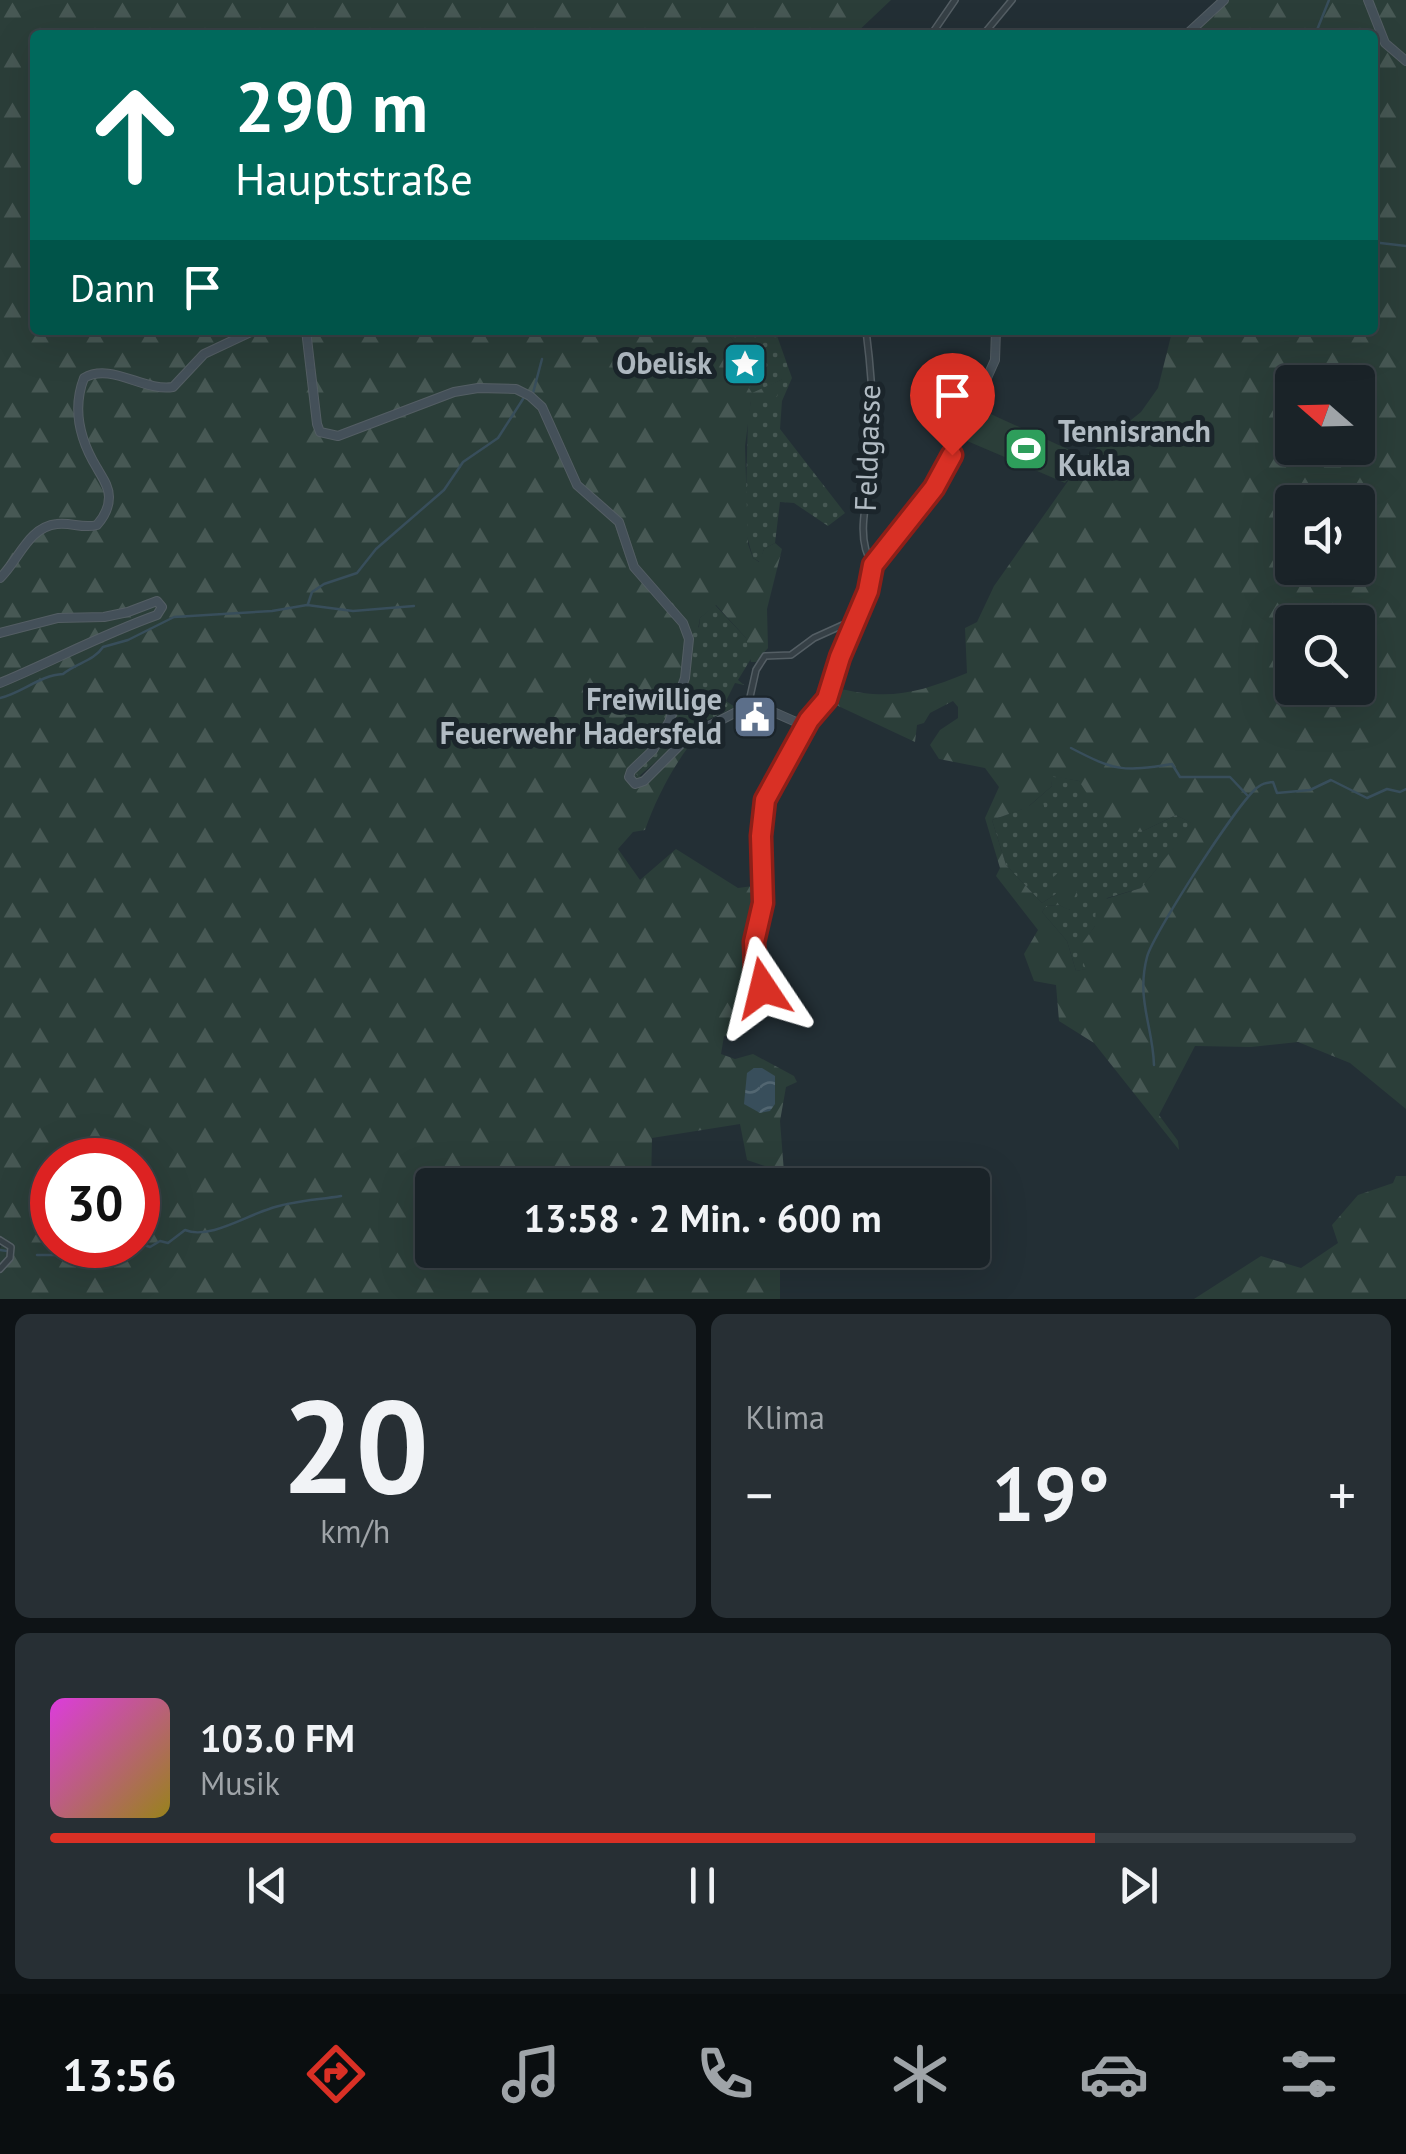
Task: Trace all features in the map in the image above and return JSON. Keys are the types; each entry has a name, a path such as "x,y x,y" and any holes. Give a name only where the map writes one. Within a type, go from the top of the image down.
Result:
{"street":[{"path":"934,30 955,0"},
{"path":"987,30 1012,0"},
{"path":"1191,30 1224,0"},
{"path":"1368,0 1384,43 1406,62"},
{"path":"0,578 25,544 44,527 68,524 87,528 97,525 107,509 107,486 84,442 78,420 84,378 104,372 152,388 173,387 204,354 244,335"},
{"path":"307,335 317,424 327,436 338,436 454,392 478,388 516,390 542,407 577,486 619,522 634,567 683,623 688,639 686,678 654,750 631,770 631,782 644,781 688,737 748,706 762,707 796,722 809,720"},
{"name":"Feldgasse","path":"866,335 874,449 864,534 873,565"},
{"path":"763,988 754,957 764,884 762,814 771,786 809,720 827,699 868,591 873,565 942,474 989,374 996,335"},
{"path":"0,633 58,618 116,615 149,601 157,600 162,607 157,614 103,634 60,658 0,683"},
{"path":"748,706 753,676 765,656 791,655 856,619"},
{"path":"0,1240 11,1247 10,1258 0,1269"}],"green space":[{"path":"0,0 891,0 859,30 30,30 30,335 728,335 740,353 739,369 748,371 754,379 749,388 752,393 785,378 774,402 751,401 745,446 748,544 753,558 759,562 764,549 775,543 782,549 767,609 768,648 756,662 751,662 746,638 716,605 700,618 698,629 692,631 688,676 674,720 660,746 636,776 643,776 701,723 704,727 670,776 645,830 633,832 618,849 640,880 676,849 738,888 753,886 753,859 760,857 760,902 751,968 758,986 738,1037 724,1036 721,1054 735,1059 753,1054 794,1076 797,1082 786,1087 780,1121 784,1168 765,1168 747,1160 740,1124 652,1138 651,1168 415,1168 415,1268 780,1268 780,1299 0,1299 0,1249 4,1240 0,1239"},
{"path":"1229,0 1406,0 1406,1109 1350,1063 1298,1042 1251,1047 1195,1046 1159,1115 1178,1141 1179,1150 1094,1043 1059,1021 1056,985 1034,981 1024,954 1038,930 996,876 1000,868 985,818 999,787 985,768 939,759 930,745 940,730 958,718 958,707 953,701 930,713 924,723 917,725 915,742 834,704 837,688 873,694 904,693 967,673 965,628 977,622 994,586 1085,457 1141,412 1158,388 1169,335 1378,335 1378,30 1196,30","holes":["1051,776 1079,781 1108,826 1141,832 1176,815 1193,824 1141,888 1096,902 1095,926 1078,949 1086,969 1076,971 1067,941 1042,912 1046,906 1059,905 1069,910 1077,891 1073,879 1060,871 1050,880 1056,894 1042,903 1006,865 992,820 1023,809 1025,820 1035,820 1046,815 1043,802 1029,806 1052,786"]},
{"path":"728,335 777,335 792,378 782,401 780,429 845,513 828,526 794,503 780,502 775,543 764,549 760,562 753,558 745,529 748,417 751,401 783,379 752,394 749,388 754,379 748,371 739,369 737,345"},
{"name":"Tennisranch Kukla","path":"982,410 1085,457 1065,483 967,441"},
{"path":"715,605 746,638 752,657 738,680 744,685 735,683 726,701 735,707 701,723 638,777 635,773 659,748 675,718 688,675 692,631"},
{"path":"1050,775 1079,781 1141,832 1176,815 1194,824 1141,888 1107,898 1079,949 1087,969 1076,971 1067,941 1042,912 1046,906 1059,905 1070,910 1056,894 1042,903 1006,865 992,820 1028,807 1052,786"},
{"path":"1396,1176 1406,1176 1406,1299 1194,1299 1261,1256 1301,1268 1338,1243 1332,1225 1358,1195 1393,1183"}],"water":[{"path":"754,1068 775,1076 775,1104 770,1111 760,1113 744,1104 747,1073"}],"waterway":[{"path":"1317,30 1329,0"},
{"path":"1378,243 1406,246"},
{"path":"533,393 542,359"},
{"path":"308,604 312,592 324,584 357,573 376,549 444,490 463,462 498,438 523,399"},
{"path":"0,698 63,674 103,647 128,640 174,617 307,605 353,611 414,606"},
{"path":"1071,748 1120,768 1172,764 1180,777 1230,777 1247,795"},
{"path":"1154,1065 1143,986 1147,957 1180,896 1248,797 1261,785 1273,782 1277,793 1310,790 1331,780 1367,798 1387,789 1406,789"},
{"path":"160,1241 168,1243 185,1230 216,1230 277,1206 341,1196"},
{"path":"0,1250 7,1251"}],"place":[{"name":"Obelisk","path":"745,364"},
{"name":"Tennisranch Kukla","path":"1026,449"},
{"name":"Freiwillige Feuerwehr Hadersfeld","path":"755,717"}],"route":[{"path":"763,988 755,970 754,942 763,903 761,836 765,800 809,720 827,699 840,657 862,609 873,565 934,488 952,455"}]}
